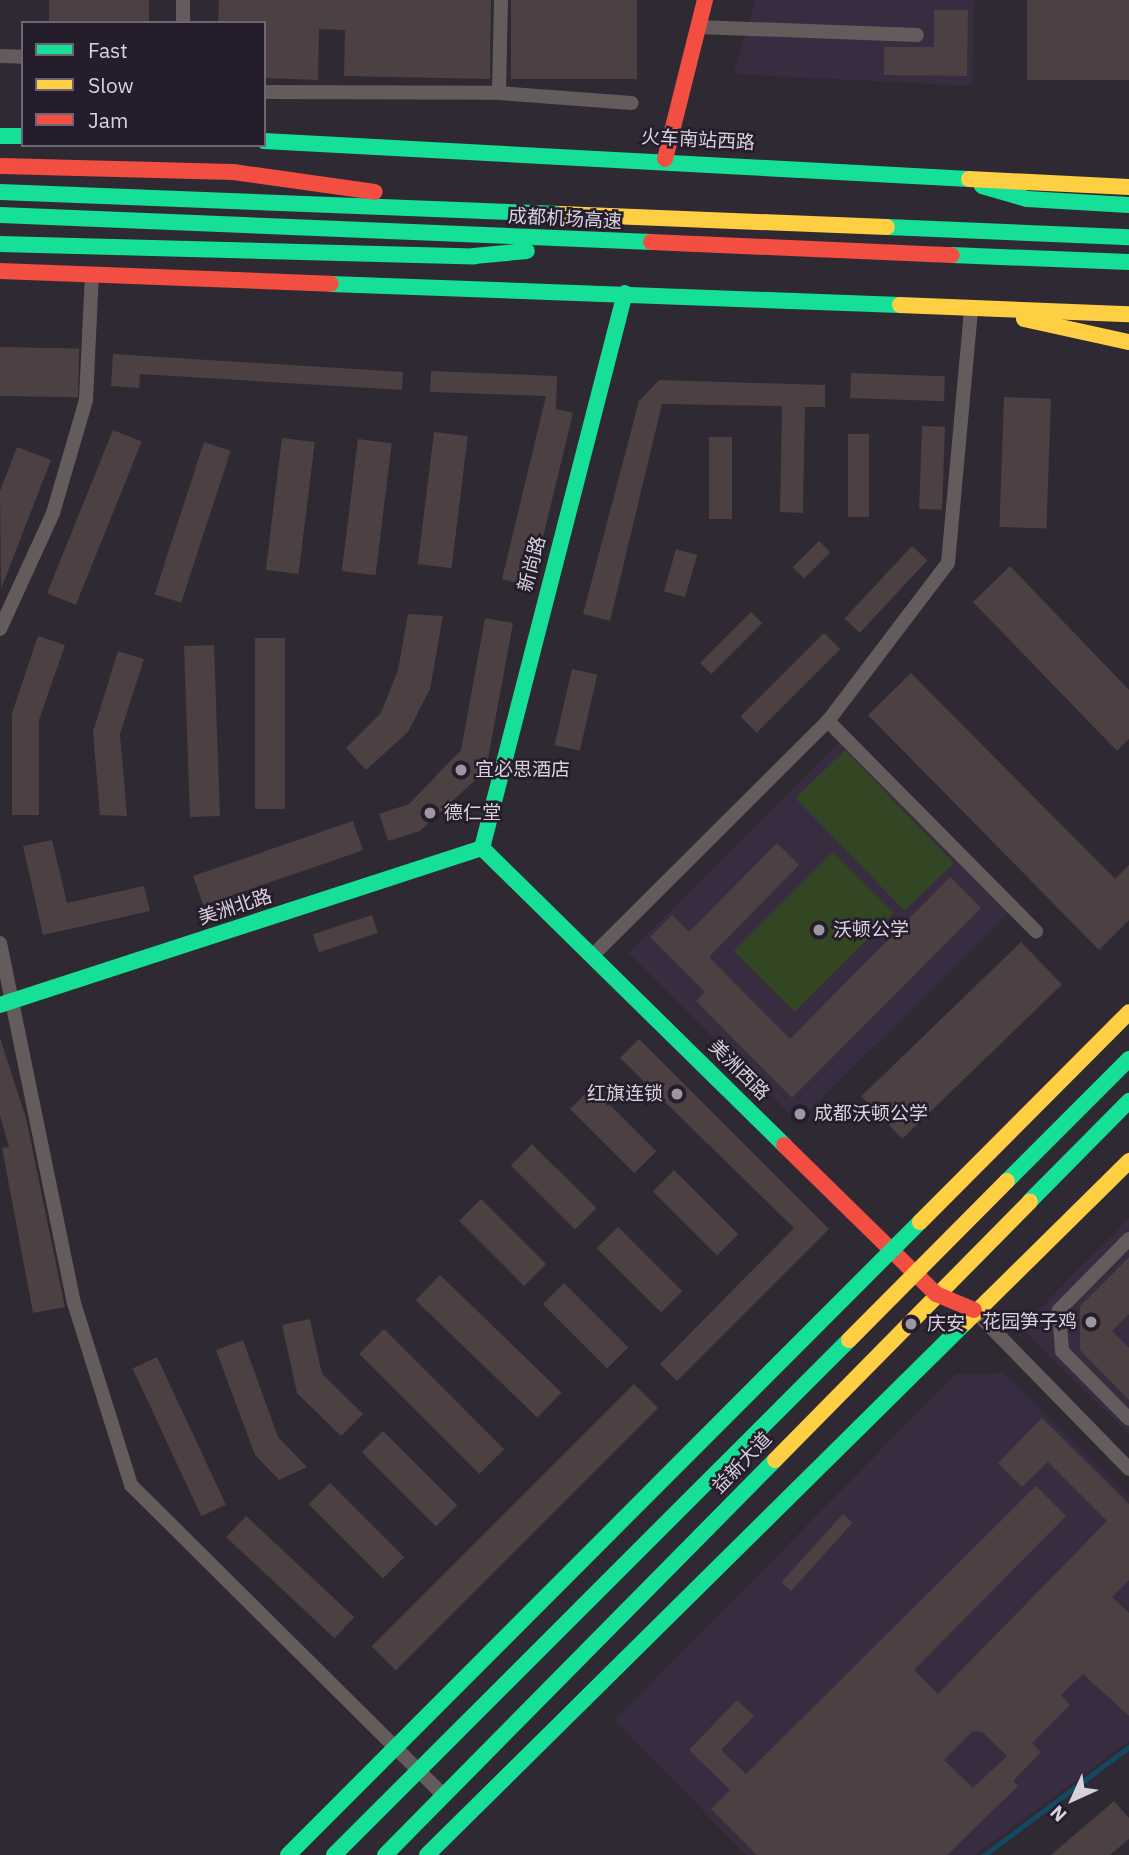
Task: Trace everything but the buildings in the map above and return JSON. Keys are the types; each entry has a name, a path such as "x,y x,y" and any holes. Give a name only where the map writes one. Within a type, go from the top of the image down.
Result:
{"main road":[{"path":"664,159 705,0"},
{"path":"0,136 21,136"},
{"name":"火车南站西路","path":"266,141 664,159 1129,187"},
{"path":"0,166 233,172 511,212"},
{"path":"945,176 1027,199 1129,205"},
{"name":"成都机场高速","path":"0,192 1129,237"},
{"name":"成都机场高速","path":"0,215 1129,262"},
{"path":"0,244 474,256 702,246"},
{"path":"0,271 1129,314"},
{"name":"新尚路","path":"482,848 625,293"},
{"path":"971,309 1129,342"},
{"name":"美洲西路","path":"482,848 936,1294 974,1310"},
{"name":"美洲北路","path":"7,1003 482,848"},
{"path":"288,1855 1129,1012"},
{"path":"334,1855 1129,1059"},
{"name":"益新大道","path":"385,1855 1129,1101"},
{"path":"426,1855 974,1310 1129,1161"}],"street":[{"path":"183,0 183,21"},
{"path":"499,93 500,0"},
{"path":"698,27 917,36"},
{"path":"0,56 21,57"},
{"path":"266,92 499,93 632,103"},
{"path":"0,629 53,513 86,400 92,274"},
{"path":"593,955 828,721 948,563 971,309"},
{"path":"828,721 1036,931"},
{"path":"0,943 7,1003 74,1303 131,1485 444,1796"},
{"path":"1129,1239 1059,1310 1062,1351 1129,1419"},
{"path":"974,1310 1129,1469"}],"shaded area":[{"path":"756,0 974,0 972,86 733,74"},
{"name":"沃顿公学","path":"842,739 1012,909 798,1122 628,953"},
{"path":"1129,1218 1129,1434 1021,1328"},
{"path":"1004,1373 1129,1497 1129,1741 975,1855 746,1855 615,1720 956,1374"}],"green space":[{"path":"845,750 954,863 904,911 795,798"},
{"path":"833,852 894,913 795,1012 734,951"}],"waterway":[{"path":"984,1855 1129,1747"}],"traffic: fast":[{"path":"0,136 21,136"},
{"path":"266,141 969,179"},
{"path":"982,186 1027,199 1129,205"},
{"path":"0,192 561,214"},
{"path":"0,215 651,242"},
{"path":"887,227 1129,237"},
{"path":"0,244 474,256 527,251"},
{"path":"952,255 1129,262"},
{"path":"331,284 900,305"},
{"path":"482,848 625,293"},
{"path":"482,848 784,1145"},
{"path":"0,1005 482,848"},
{"path":"1007,1181 1129,1059"},
{"path":"1030,1201 1129,1101"},
{"path":"288,1855 920,1222"},
{"path":"427,1855 965,1323"},
{"path":"334,1855 849,1340"},
{"path":"385,1855 775,1460"}],"traffic: slow":[{"path":"969,179 1129,187"},
{"path":"561,214 887,227"},
{"path":"900,305 1129,314"},
{"path":"1024,319 1129,342"},
{"path":"920,1222 1129,1012"},
{"path":"965,1323 1129,1161"},
{"path":"849,1340 1007,1181"},
{"path":"775,1460 1030,1201"}],"traffic: jam":[{"path":"665,159 705,0"},
{"path":"0,166 233,172 375,192"},
{"path":"651,242 952,255"},
{"path":"0,271 331,284"},
{"path":"784,1145 936,1294 974,1310"}],"place":[{"name":"宜必思酒店","path":"461,770"},
{"name":"德仁堂","path":"430,813"},
{"name":"沃顿公学","path":"819,930"},
{"name":"红旗连锁","path":"677,1094"},
{"name":"成都沃顿公学","path":"800,1114"},
{"name":"花园笋子鸡","path":"1091,1322"},
{"name":"庆安","path":"911,1324"}]}
